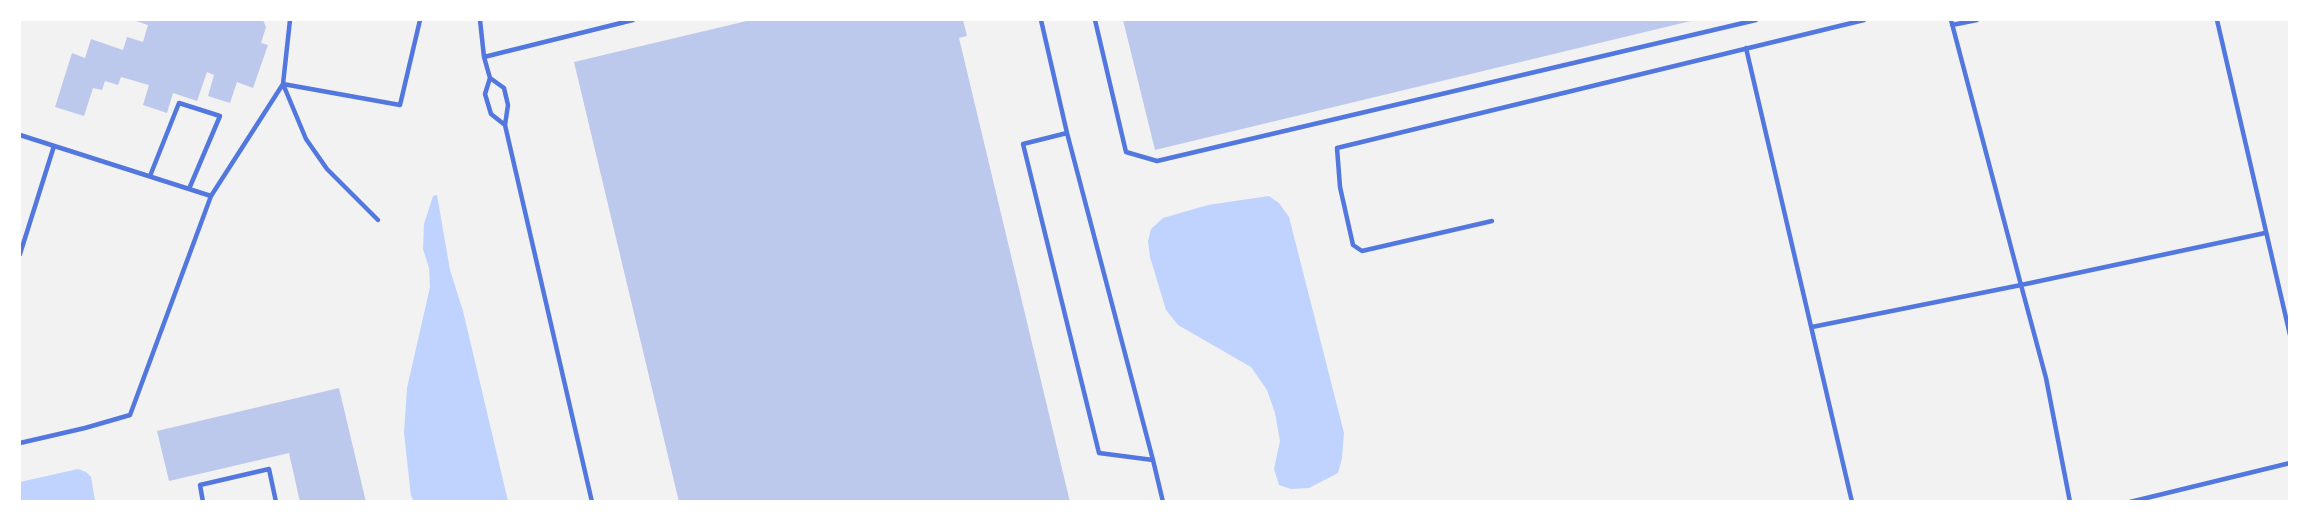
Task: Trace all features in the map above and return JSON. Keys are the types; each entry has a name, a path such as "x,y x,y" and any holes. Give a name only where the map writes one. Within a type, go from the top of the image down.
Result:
{"lane":[{"path":"20,443 130,415 211,196 283,84 290,20"},
{"path":"283,84 400,105 420,20"},
{"path":"480,20 484,57 490,78 485,94 491,114 505,125"},
{"path":"484,57 633,20"},
{"path":"1041,20 1163,501"},
{"path":"1095,20 1126,152 1157,161 1756,20"},
{"path":"1492,221 1362,250 1353,245 1340,187 1337,148 1864,20"},
{"path":"1977,20 1952,22 2046,378 2070,501"},
{"path":"2217,20 2289,335"},
{"path":"1746,48 1852,501"},
{"path":"490,78 504,88 508,105 505,125 592,501"},
{"path":"283,84 306,139 327,169 378,220"},
{"path":"150,176 179,104 220,116 189,189"},
{"path":"1068,133 1023,144 1099,453 1153,460"},
{"path":"20,135 211,196"},
{"path":"20,254 54,146"},
{"path":"1812,327 2265,233"},
{"path":"2130,501 2289,463"},
{"path":"203,501 200,485 269,469 276,501"}],"water":[{"path":"437,195 450,270 463,311 508,501 414,501 411,496 404,433 407,388 430,287 429,268 423,249 424,224 433,196"},
{"path":"1269,196 1279,203 1289,217 1344,433 1338,473 1309,488 1291,489 1279,485 1274,469 1280,441 1275,413 1267,390 1251,367 1178,325 1166,310 1150,257 1148,241 1151,229 1163,218 1208,205"},
{"path":"78,469 91,477 95,501 20,501 20,482"}],"building":[{"path":"133,20 263,20 266,27 261,43 268,45 253,88 237,82 230,103 208,96 214,75 207,72 197,101 173,93 167,113 143,105 149,85 121,77 118,85 105,81 102,90 93,88 84,116 55,107 72,53 85,58 91,39 123,50 127,37 143,42 148,25"},
{"path":"751,20 963,20 967,36 959,38 1070,502 679,502 574,62"},
{"path":"1123,20 1695,20 1155,150"},
{"path":"339,388 366,502 300,502 289,453 169,481 157,431"}]}
